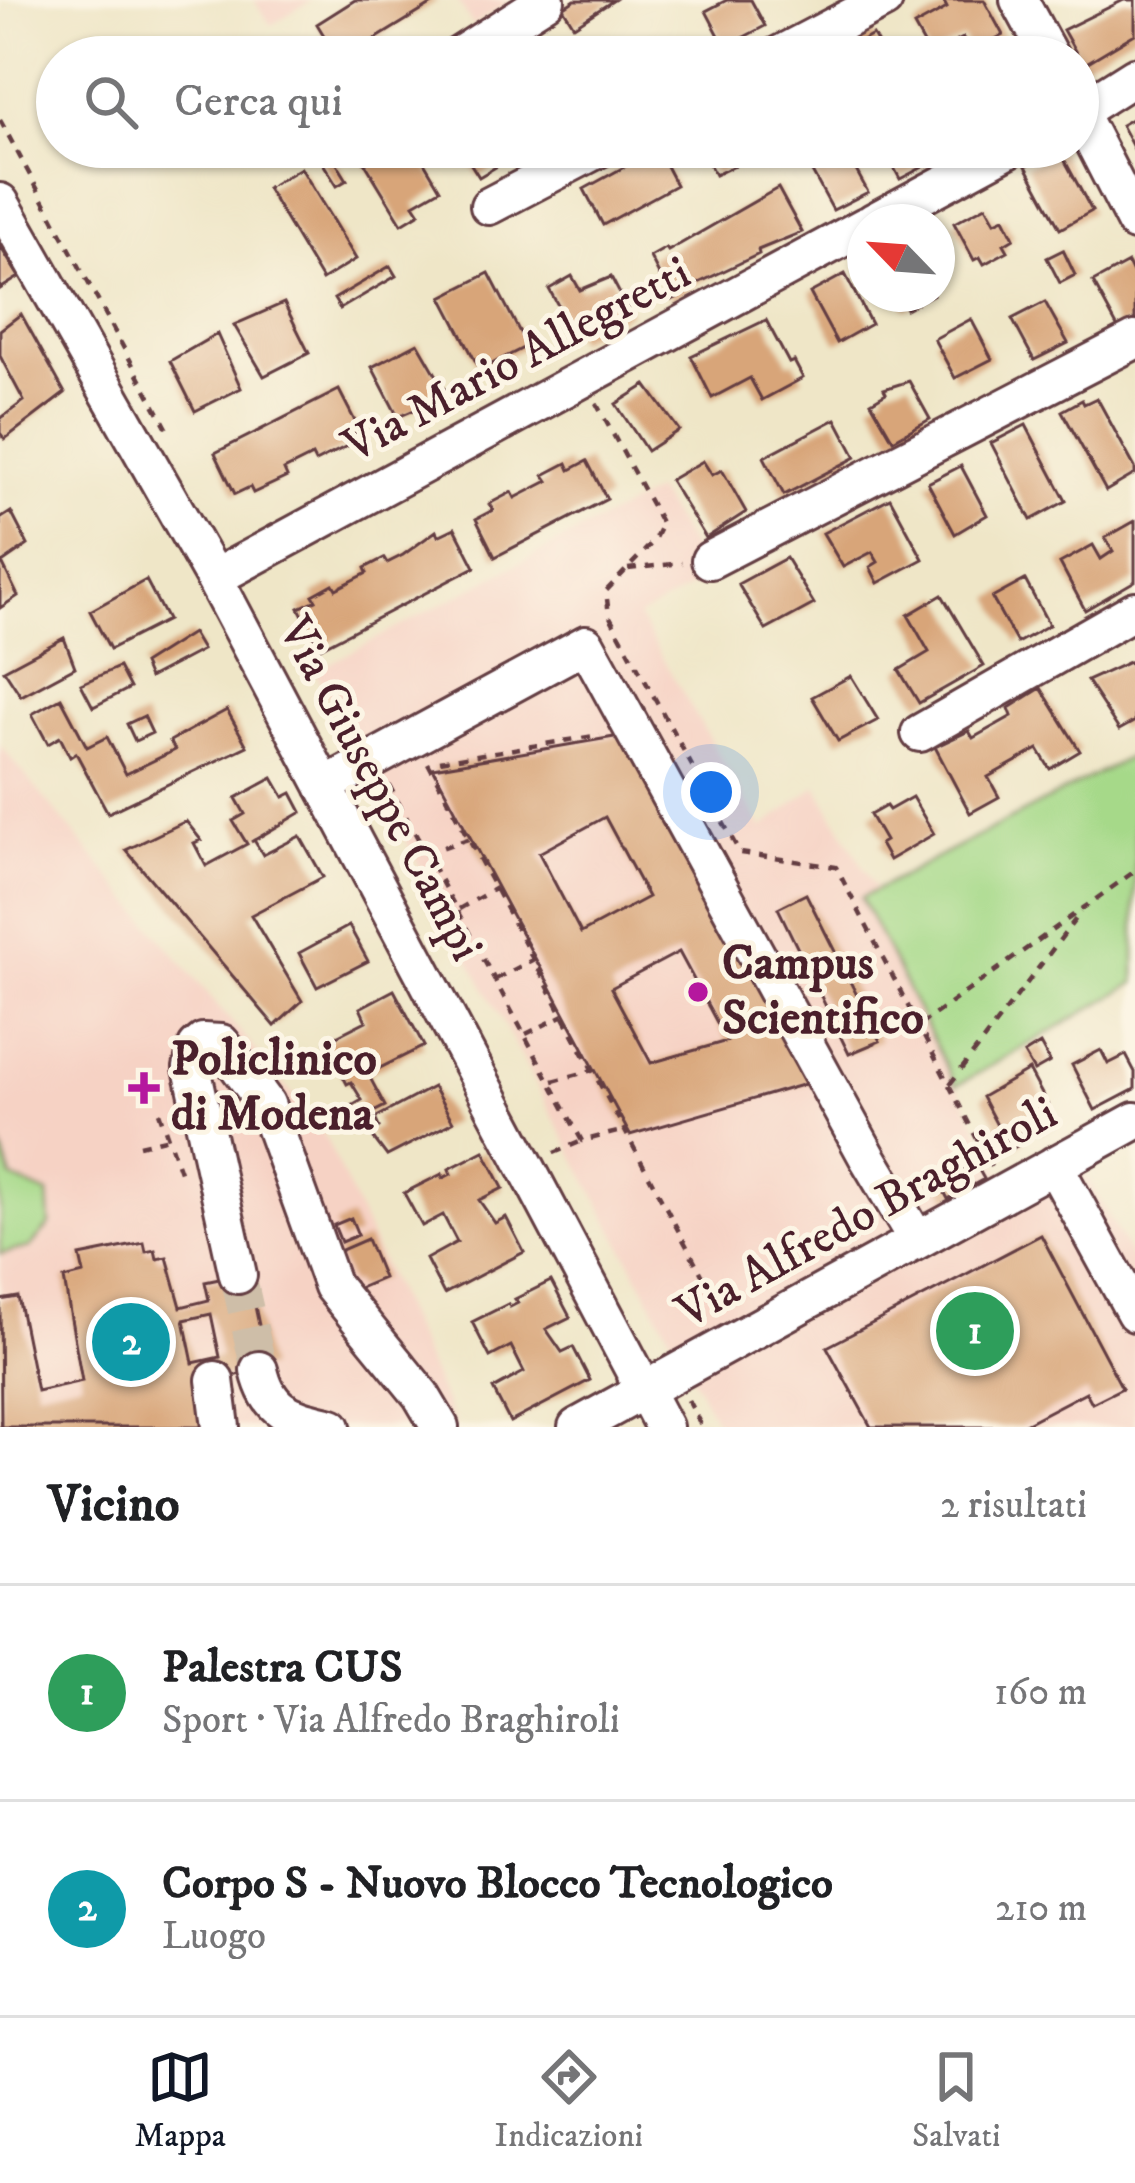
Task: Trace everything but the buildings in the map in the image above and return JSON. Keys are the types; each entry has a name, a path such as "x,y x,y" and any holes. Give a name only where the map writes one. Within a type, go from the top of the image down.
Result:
{"street":[{"path":"490,36 546,0"},
{"path":"815,36 884,0"},
{"path":"1019,0 1038,36"},
{"path":"1099,98 1135,76"},
{"path":"1099,152 1135,222"},
{"path":"489,206 562,168"},
{"path":"906,204 973,168"},
{"name":"Via Giuseppe Campi","path":"0,202 214,578 664,1427"},
{"name":"Via Mario Allegretti","path":"214,578 847,236"},
{"path":"710,560 1135,340"},
{"path":"920,733 1135,610"},
{"path":"324,786 374,758 421,750 586,644 917,1240"},
{"path":"238,1275 192,1068 196,1047 211,1040 221,1042 266,1104 332,1286 421,1395 440,1427"},
{"name":"Via Alfredo Braghiroli","path":"577,1427 1135,1120"},
{"path":"1054,1166 1135,1313"},
{"path":"259,1370 266,1395 275,1406 332,1427"},
{"path":"215,1380 221,1427"}],"path":[{"path":"583,379 662,524 652,542 606,591 608,615 740,853 836,867 1004,1193"},
{"path":"628,569 710,560"},
{"path":"601,735 421,750 737,1340"},
{"path":"374,758 583,1142"},
{"path":"426,853 471,838"},
{"path":"920,1025 1135,871"},
{"path":"457,910 496,888"},
{"path":"950,1084 1083,908"},
{"path":"494,980 534,959"},
{"path":"525,1035 564,1015"},
{"path":"550,1082 593,1070"},
{"path":"554,1153 625,1130"},
{"path":"140,1145 170,1137"}],"shaded area":[{"path":"254,0 312,0 271,25"},
{"path":"457,0 511,0 473,26"},
{"name":"Campus Scientifico","path":"656,491 710,577 638,617 762,828 817,786 876,889 861,898 1019,1207 1085,1173 1135,1265 1135,1427 719,1427 315,671"},
{"name":"Policlinico di Modena","path":"0,745 322,1130 456,1427 0,1427"}],"green space":[{"path":"1135,754 1135,983 956,1086 861,898"},
{"path":"0,1143 12,1178 48,1194 50,1225 30,1247 0,1254"}],"tunnel":[{"path":"238,1275 259,1370"}],"place":[{"name":"Campus Scientifico","path":"698,992"},
{"name":"Policlinico di Modena","path":"144,1088"},
{"name":"Palestra CUS","path":"975,1331"},
{"name":"Corpo S - Nuovo Blocco Tecnologico","path":"131,1342"}]}
